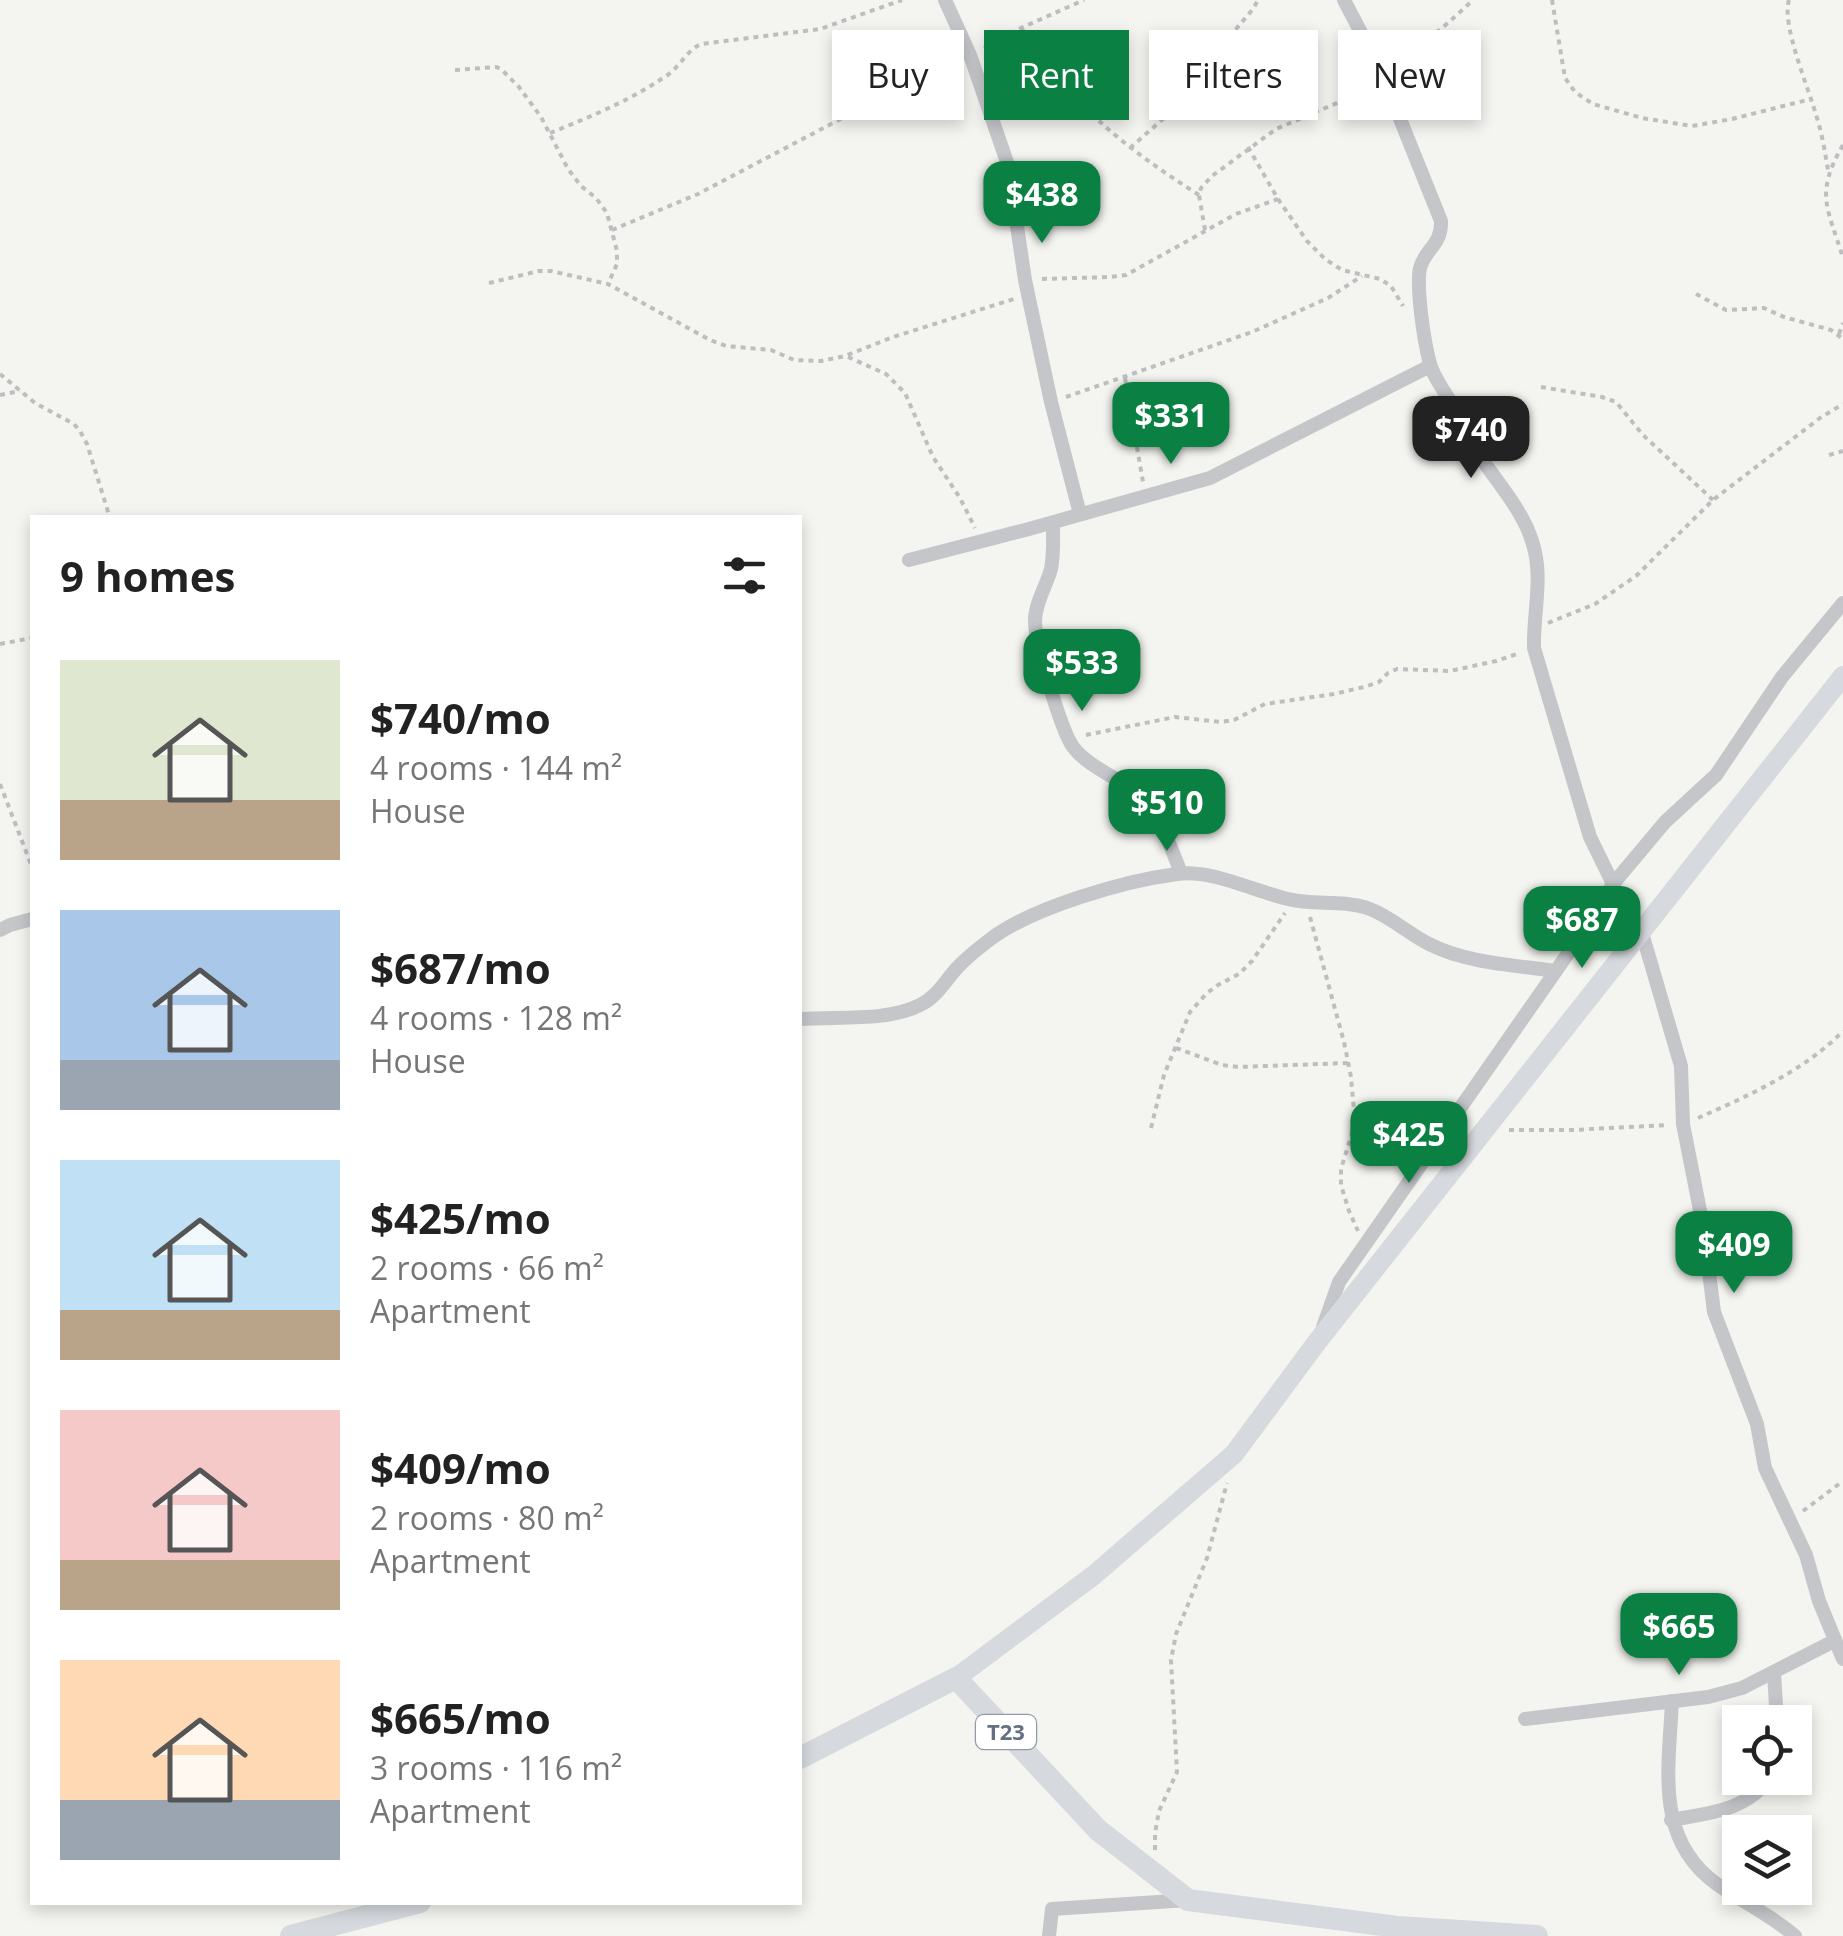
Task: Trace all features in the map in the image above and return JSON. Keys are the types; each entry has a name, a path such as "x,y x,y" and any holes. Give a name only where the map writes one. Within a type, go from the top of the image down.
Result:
{"main road":[{"path":"802,1757 956,1678 1094,1575 1234,1454 1317,1342 1843,676"},
{"name":"T23","path":"956,1678 1098,1830 1188,1900"},
{"path":"1188,1900 1402,1931 1537,1936"},
{"path":"292,1936 326,1932 411,1905"}],"street":[{"path":"945,0 970,55 1008,164 1026,288 1080,514"},
{"path":"1344,0 1359,30"},
{"path":"1401,120 1441,221 1441,233 1421,264 1419,279 1430,366 1534,544 1538,570 1534,648 1590,837 1613,884"},
{"path":"908,560 1210,478 1430,366"},
{"path":"1053,522 1051,567 1034,617 1045,670 1069,739 1086,760 1132,790 1151,810 1181,873"},
{"path":"1317,1342 1339,1282 1613,884 1665,822 1716,775 1782,677 1843,603"},
{"path":"802,1019 874,1016 920,1005 981,947 1030,915 1137,882 1181,873 1203,874 1299,901 1371,909 1431,946 1555,971"},
{"path":"0,930 30,920"},
{"path":"1642,932 1680,1066 1683,1124 1704,1231 1714,1312 1757,1424 1766,1468 1806,1555 1819,1601 1843,1659"},
{"path":"1526,1718 1708,1697 1742,1688 1834,1641"},
{"path":"1774,1673 1777,1705"},
{"path":"1672,1701 1668,1790 1671,1820 1682,1844 1696,1867 1718,1885 1795,1936"},
{"path":"1671,1820 1727,1810 1755,1795"},
{"path":"1049,1936 1052,1909 1188,1900"}],"path":[{"path":"550,133 590,118 653,85 678,68 693,47 820,29 902,0"},
{"path":"612,230 698,194 1021,28 1084,0"},
{"path":"1130,148 1190,95 1258,0"},
{"path":"1441,30 1473,0"},
{"path":"1552,0 1565,78 1574,92 1593,104 1642,118 1692,126 1811,99"},
{"path":"1789,0 1789,24 1828,170 1826,207 1843,258"},
{"path":"1021,28 1085,110 1130,148 1199,195"},
{"path":"456,70 501,69 530,100 568,169 603,206 612,230 617,264 608,284"},
{"path":"1204,230 1199,195 1212,176 1276,129 1338,98"},
{"path":"1828,170 1843,145"},
{"path":"1248,147 1278,199 1325,259 1342,270 1380,279 1392,286 1405,310"},
{"path":"489,283 538,271 608,284 726,346 771,350 806,362 845,356 1026,288 1126,275 1236,214 1278,199"},
{"path":"1051,402 1252,332 1328,298 1362,276"},
{"path":"1696,294 1726,310 1764,308 1831,330 1841,337 1843,322"},
{"path":"845,356 886,374 905,393 934,457 981,541"},
{"path":"0,374 80,430 88,444 109,515"},
{"path":"1125,377 1146,496"},
{"path":"1541,387 1616,402 1643,435 1713,500"},
{"path":"0,394 20,391"},
{"path":"1534,628 1595,604 1636,576 1713,500 1843,404"},
{"path":"1829,455 1843,451"},
{"path":"0,644 30,638"},
{"path":"1069,739 1174,717 1234,720 1264,704 1364,687 1379,682 1397,668 1450,671 1534,648"},
{"path":"0,784 30,862"},
{"path":"1151,1128 1164,1076 1190,1012 1218,985 1239,974 1252,961 1299,901"},
{"path":"1299,901 1348,1063 1355,1123 1340,1170 1341,1185 1365,1244"},
{"path":"1486,1129 1572,1130 1683,1124 1792,1071 1843,1031"},
{"path":"1174,1048 1238,1067 1348,1063"},
{"path":"1159,1864 1154,1833 1177,1772 1171,1660 1176,1634 1221,1513 1234,1454"},
{"path":"1790,1520 1843,1481"}]}
